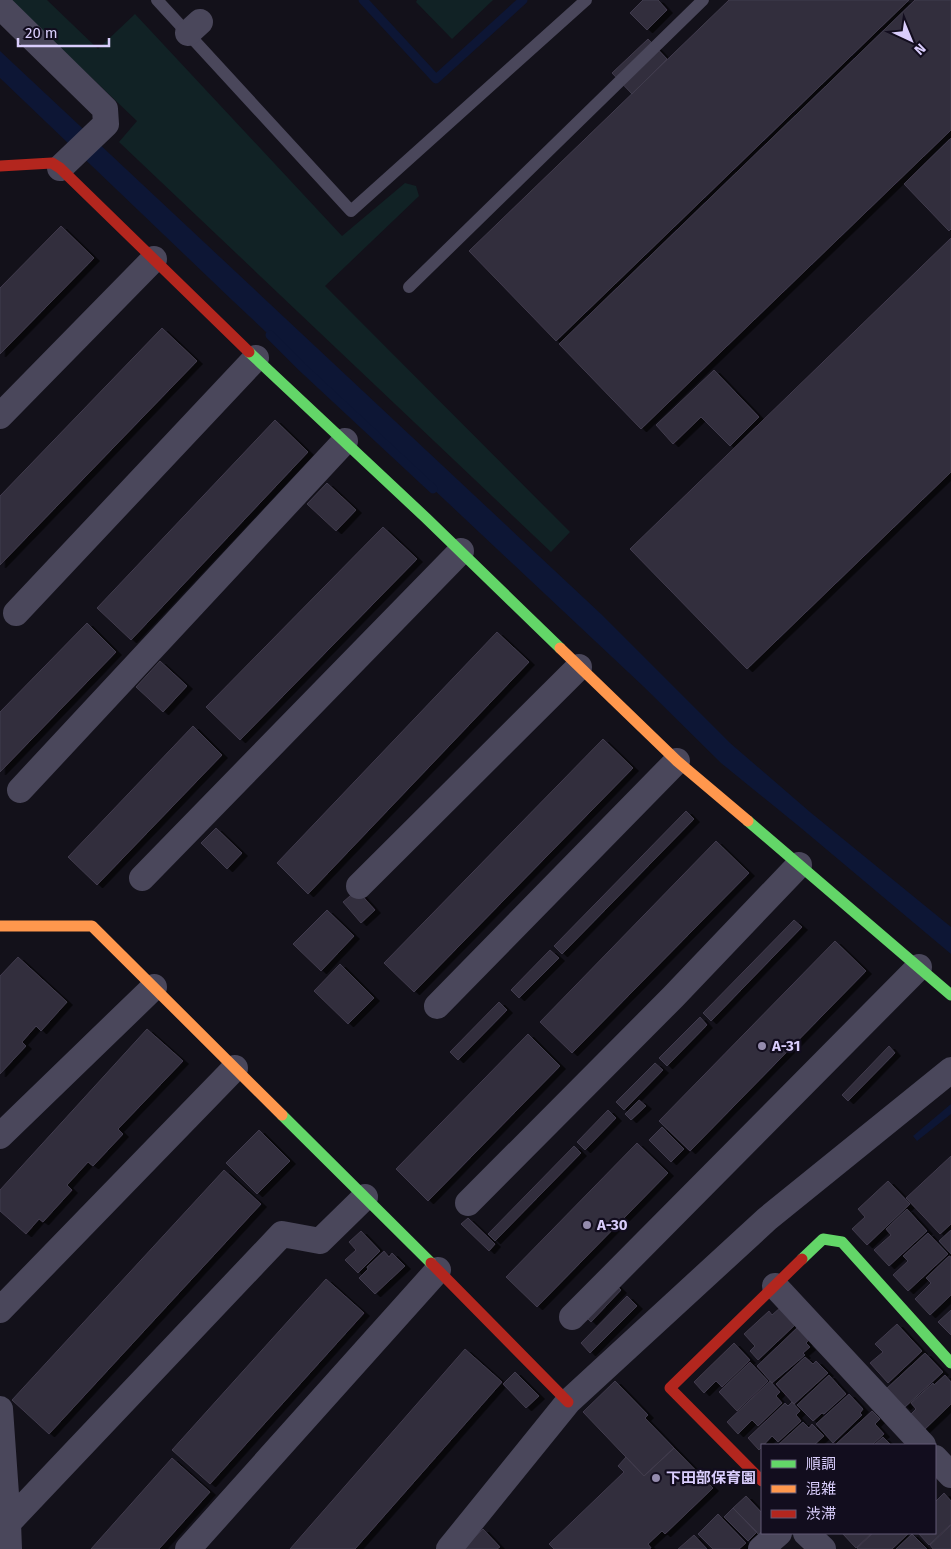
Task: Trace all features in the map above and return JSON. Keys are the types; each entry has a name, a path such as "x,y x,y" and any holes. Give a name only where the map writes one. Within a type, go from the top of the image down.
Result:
{"street":[{"path":"0,6 105,109 106,124 60,168"},
{"path":"0,166 52,163 60,168 256,358 461,551 677,761 951,995"},
{"path":"0,416 154,259"},
{"path":"16,613 256,358"},
{"path":"20,790 345,442"},
{"path":"142,878 461,551"},
{"path":"359,886 579,667"},
{"path":"437,1006 677,761"},
{"path":"468,1203 673,997 799,865"},
{"path":"0,926 92,926 568,1402"},
{"path":"572,1317 919,967"},
{"path":"0,1136 154,988"},
{"path":"0,1310 235,1068"},
{"path":"449,1549 568,1402 767,1218 951,1070"},
{"path":"8,1523 282,1234 320,1240 365,1197"},
{"path":"761,1480 670,1388 823,1239 842,1242 951,1363"},
{"path":"188,1549 438,1270"},
{"path":"776,1286 922,1444"},
{"path":"0,1409 9,1549"},
{"path":"936,1459 951,1475"},
{"path":"761,1549 778,1534"},
{"path":"807,1534 823,1549"}],"lane":[{"path":"158,0 194,27 351,212 586,0"},
{"path":"409,287 703,0"}],"shaded area":[{"path":"10,0 47,0 98,49 135,14 342,236 405,183 416,186 419,196 325,286 570,532 551,552 119,142 137,121"},
{"path":"417,0 493,0 452,39 416,2"}],"water":[{"path":"0,51 601,614 730,743 810,812 951,927 951,954 721,763 644,687 232,300 0,78"},
{"path":"951,1104 951,1114 917,1141 913,1136"}],"building":[{"path":"643,0 658,0 667,10 647,30 630,13"},
{"path":"729,0 909,0 556,341 469,251"},
{"path":"915,0 951,0 951,130 641,429 559,344"},
{"path":"648,39 667,59 632,94 612,73"},
{"path":"951,138 951,229 949,231 904,184"},
{"path":"61,226 94,258 0,354 0,288"},
{"path":"951,238 951,472 747,669 630,549"},
{"path":"162,328 197,361 0,565 0,496"},
{"path":"714,370 759,417 730,446 701,417 673,444 656,425"},
{"path":"275,420 308,452 131,640 97,608"},
{"path":"327,483 356,510 336,531 307,504"},
{"path":"383,527 417,559 240,740 206,707"},
{"path":"87,623 116,652 0,772 0,712"},
{"path":"497,632 529,662 308,894 277,863"},
{"path":"160,661 187,686 163,712 136,687"},
{"path":"193,726 222,755 97,885 68,857"},
{"path":"603,739 633,768 414,992 384,963"},
{"path":"686,811 694,819 562,954 554,946"},
{"path":"216,828 242,853 227,869 201,843"},
{"path":"716,841 749,873 572,1053 540,1022"},
{"path":"357,890 375,910 361,923 343,902"},
{"path":"327,910 354,936 321,971 293,944"},
{"path":"794,920 802,927 711,1021 703,1013"},
{"name":"A-31","path":"835,941 866,971 690,1151 659,1121"},
{"path":"550,950 559,958 519,998 511,990"},
{"path":"18,957 67,1002 41,1031 36,1026 22,1042 26,1046 0,1074 0,976"},
{"path":"340,964 374,998 348,1024 314,991"},
{"path":"499,1002 507,1010 458,1060 450,1052"},
{"path":"700,1017 707,1025 667,1066 659,1058"},
{"path":"147,1029 183,1061 118,1129 123,1134 93,1166 88,1162 67,1185 72,1190 43,1222 39,1219 26,1234 0,1211 0,1190"},
{"path":"528,1034 560,1066 428,1201 396,1169"},
{"path":"889,1046 895,1053 848,1101 842,1095"},
{"path":"655,1063 663,1070 624,1110 616,1102"},
{"path":"639,1100 646,1106 631,1120 625,1114"},
{"path":"608,1110 616,1118 585,1150 577,1142"},
{"path":"662,1127 684,1149 671,1162 649,1140"},
{"path":"259,1130 290,1161 257,1194 226,1163"},
{"name":"A-30","path":"637,1143 668,1173 537,1307 506,1277"},
{"path":"574,1146 581,1153 495,1241 488,1234"},
{"path":"951,1156 951,1224 940,1234 906,1198"},
{"path":"224,1170 261,1204 49,1434 12,1400"},
{"path":"888,1181 910,1204 867,1245 852,1229 865,1217 858,1209"},
{"path":"907,1209 927,1231 889,1266 874,1250 891,1235 886,1229"},
{"path":"468,1218 495,1244 489,1251 461,1224"},
{"path":"951,1230 951,1254 939,1241"},
{"path":"361,1231 380,1251 358,1273 345,1260 356,1250 349,1242"},
{"path":"928,1233 948,1254 908,1291 893,1275 908,1261 903,1256"},
{"path":"384,1251 389,1257 392,1253 405,1266 375,1294 359,1278 368,1269 367,1267"},
{"path":"949,1256 951,1257 951,1295 930,1315 915,1299 931,1283 926,1278"},
{"path":"326,1279 364,1313 210,1484 172,1450"},
{"path":"615,1284 621,1290 591,1322 584,1315"},
{"path":"627,1296 637,1306 590,1353 581,1343"},
{"path":"781,1307 796,1324 758,1360 750,1351 755,1346 744,1334 769,1311 772,1315"},
{"path":"951,1310 951,1335 938,1322"},
{"path":"897,1324 922,1351 888,1383 870,1363 883,1352 875,1344"},
{"path":"798,1327 809,1340 806,1343 810,1347 803,1353 805,1355 772,1383 757,1366"},
{"path":"734,1343 750,1360 722,1387 716,1381 704,1393 694,1382"},
{"path":"465,1349 502,1382 355,1549 290,1549"},
{"path":"925,1353 943,1372 905,1407 886,1389"},
{"path":"805,1357 813,1364 816,1361 828,1373 794,1404 776,1384"},
{"path":"750,1362 768,1381 737,1411 719,1392"},
{"path":"515,1372 539,1396 526,1408 503,1384"},
{"path":"829,1375 846,1394 824,1414 822,1413 813,1421 797,1405"},
{"path":"945,1375 951,1382 951,1404 924,1430 910,1415 916,1409 911,1403"},
{"path":"615,1381 648,1415 645,1418 674,1448 644,1476 583,1412"},
{"path":"770,1381 780,1392 776,1396 782,1403 758,1426 752,1420 738,1434 727,1422"},
{"path":"849,1394 863,1409 860,1413 862,1415 833,1443 816,1424"},
{"path":"792,1402 800,1411 796,1415 801,1421 778,1442 772,1436 765,1444 761,1444 759,1450 748,1438 785,1403 788,1406"},
{"path":"872,1411 880,1419 875,1424 884,1434 873,1444 836,1444"},
{"path":"803,1422 809,1428 812,1424 824,1436 815,1444 779,1444"},
{"path":"883,1437 890,1444 875,1444"},
{"path":"674,1448 713,1488 665,1534 662,1531 648,1544 651,1548 554,1549 549,1544 624,1472 618,1466 626,1457 644,1476"},
{"path":"172,1458 210,1492 159,1549 91,1549"},
{"path":"944,1493 951,1501 951,1524 929,1545 919,1534 936,1534 936,1501"},
{"path":"746,1496 761,1512 761,1537 733,1508"},
{"path":"733,1508 757,1532 748,1541 724,1517"},
{"path":"718,1514 746,1543 739,1549 713,1549 698,1534"},
{"path":"951,1525 951,1549 933,1549 930,1545"},
{"path":"483,1529 500,1547 497,1549 462,1549"},
{"path":"843,1534 871,1534 856,1548"},
{"path":"872,1534 908,1534 892,1549 857,1548"},
{"path":"912,1534 927,1549 896,1549"},
{"path":"694,1535 707,1549 678,1549"}],"waterway":[{"path":"363,0 436,79 523,0"},
{"path":"270,335 433,489"}],"traffic: fast":[{"path":"249,352 426,518 560,648"},
{"path":"748,821 951,995"},
{"path":"282,1115 431,1263"},
{"path":"802,1259 823,1239 842,1242 951,1363"}],"traffic: slow":[{"path":"560,648 677,761 748,821"},
{"path":"0,926 92,926 282,1115"}],"traffic: jam":[{"path":"0,166 52,163 60,168 249,352"},
{"path":"761,1480 670,1388 802,1259"},
{"path":"431,1263 568,1402"}],"place":[{"name":"A-31","path":"762,1046"},
{"name":"A-30","path":"587,1225"},
{"name":"下田部保育園","path":"656,1478"}]}
